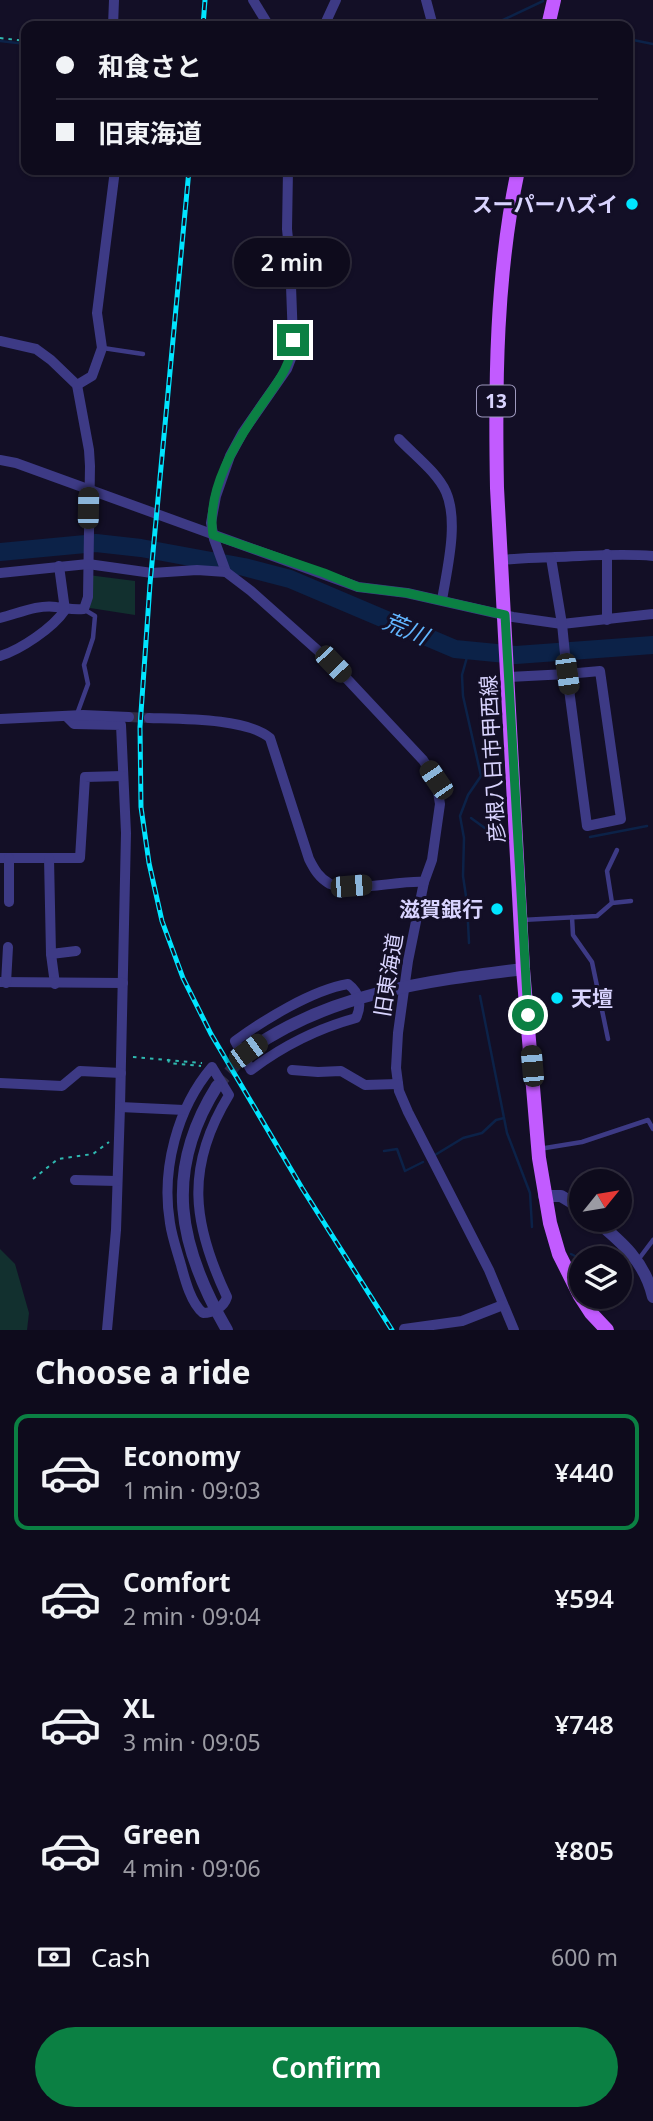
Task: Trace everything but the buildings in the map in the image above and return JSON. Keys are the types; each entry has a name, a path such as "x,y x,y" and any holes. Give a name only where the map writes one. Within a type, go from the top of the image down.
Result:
{"main road":[{"path":"549,21 554,0"},
{"name":"彦根八日市甲西線","path":"517,175 499,318 496,415 523,969 544,1196 553,1238 566,1271 592,1314 607,1330"}],"street":[{"path":"113,21 114,0"},
{"path":"253,0 266,21"},
{"path":"326,21 336,0"},
{"path":"426,0 432,21"},
{"path":"77,385 92,376 102,348 97,313 114,175"},
{"path":"0,573 88,560 152,573 197,570 226,572 213,537 211,523 216,496 230,456 243,432 287,369 292,356 290,259 286,229 288,175"},
{"path":"0,341 36,349 77,385 89,450 88,597 84,609 36,608 0,618"},
{"path":"399,439 445,490 449,503 450,554 442,600"},
{"path":"0,460 16,463 213,537 324,573 358,587 442,600 562,626 653,614"},
{"path":"607,554 607,620"},
{"path":"501,560 530,556 653,556"},
{"path":"509,677 566,669 600,671 621,819 587,827 566,669 562,626 551,558"},
{"path":"0,656 22,646 60,619 65,610 59,566"},
{"name":"旧東海道","path":"226,572 333,664 414,750 436,780 440,804 432,860 408,961 397,1056 398,1084 424,1146 484,1260 514,1330"},
{"path":"0,719 71,715 129,717"},
{"path":"71,715 74,724 121,725 126,833 121,1073 116,1230 107,1330"},
{"path":"149,718 209,721 249,727 270,738 309,859 314,871 330,884 351,886 425,882"},
{"path":"9,902 4,858 80,858 85,777 123,776"},
{"path":"49,858 51,954 55,984"},
{"path":"8,947 3,982 123,983"},
{"path":"51,954 76,951"},
{"path":"248,1051 284,1027 359,998 447,978 523,969"},
{"path":"343,985 351,986 359,998 360,1010 356,1018 304,1036 251,1070 235,1041 288,1008 343,985"},
{"path":"212,1067 229,1095 207,1138 200,1162 198,1186 207,1249 227,1297 225,1303 216,1310 203,1313 198,1309 186,1281 170,1223 169,1171 184,1110 201,1080 212,1067"},
{"path":"292,1070 341,1071 365,1085 398,1084"},
{"path":"0,1083 62,1086 80,1071 121,1073"},
{"path":"216,1086 200,1112 191,1136 182,1182 187,1235 199,1274 228,1330"},
{"path":"120,1107 184,1110"},
{"path":"75,1180 117,1181"},
{"path":"544,1196 561,1196 569,1201"},
{"path":"607,1232 637,1261 647,1276 653,1297"},
{"path":"408,1329 462,1321 503,1305"}],"lane":[{"path":"102,348 143,354"},
{"path":"71,715 88,684 84,665 93,638 95,616 84,609"},
{"path":"612,903 607,871 617,850"},
{"path":"521,920 597,916 612,903 631,901"},
{"path":"572,917 573,935 592,962 608,1039"},
{"path":"539,1149 582,1142 648,1120 653,1129"},
{"path":"637,1261 653,1240"}],"path":[{"path":"0,38 21,40"},
{"path":"121,1057 202,1063"},
{"path":"168,1059 169,1063 205,1067"},
{"path":"33,1179 58,1159 93,1154 119,1131"}],"green space":[{"path":"88,575 135,581 135,615 90,608"},
{"path":"0,1249 15,1264 29,1313 27,1330 0,1330"}],"waterway":[{"path":"501,21 543,1"},
{"path":"633,40 653,44"},
{"path":"0,41 21,43"},
{"name":"荒川","path":"0,552 96,543 141,548 244,567 290,579 455,649 516,655 653,645"},
{"path":"469,650 462,675 463,696 481,776 468,795 460,816 464,838 463,876 469,943"},
{"path":"471,818 493,834 502,836"},
{"path":"590,837 647,826"},
{"path":"480,996 507,1133 530,1193 532,1227"},
{"path":"435,1155 463,1138 482,1133 496,1120 504,1118"},
{"path":"384,1151 397,1149 405,1171 423,1162"}],"tunnel":[{"path":"129,717 149,718"},
{"path":"217,1086 248,1051"}],"railway":[{"path":"203,21 205,0"},
{"path":"189,175 150,584 140,727 141,807 149,863 162,921 183,978 211,1034 302,1188 392,1330"}],"place":[{"name":"スーパーハズイ","path":"632,204"},
{"name":"滋賀銀行","path":"497,909"},
{"name":"天壇","path":"557,998"}],"route":[{"path":"293,340 292,356 287,369 243,432 222,474 211,523 213,535 358,587 450,601 505,615 523,969 528,1015"}]}
